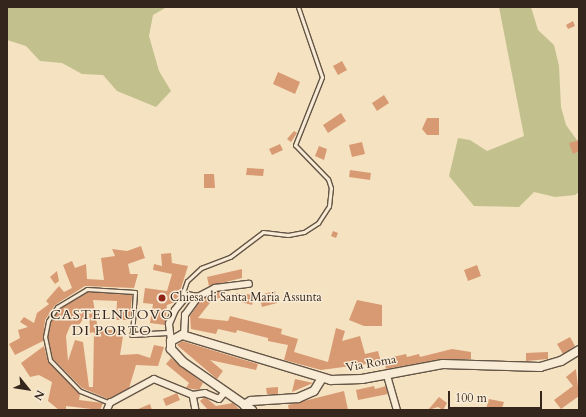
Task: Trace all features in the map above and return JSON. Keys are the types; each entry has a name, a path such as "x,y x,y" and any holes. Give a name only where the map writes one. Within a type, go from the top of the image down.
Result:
{"main road":[{"path":"184,336 170,337 171,349 183,362 224,392 252,410"},
{"name":"Via Roma","path":"184,336 321,380 351,380 449,364 540,366 560,361 579,350"},
{"path":"244,405 251,401 298,398 316,389 321,380"}],"street":[{"path":"184,336 185,315 198,298 215,288 249,284"},
{"path":"132,335 170,337 170,317 180,303 190,294 198,298"},
{"path":"387,374 392,400 397,410"},
{"path":"107,410 110,403 154,379 193,395 205,393 219,398 224,392"},
{"path":"193,395 196,410"},
{"path":"391,410 392,400"}],"lane":[{"path":"180,303 187,281 196,271 230,257 263,232 288,235 304,232 318,223 329,206 331,188 328,179 295,145 322,77 298,7"},
{"path":"110,403 80,391 50,360 45,337 48,320 57,307 87,289 135,292 132,335"}],"shaded area":[{"path":"7,7 167,7 153,15 149,36 159,71 171,91 156,107 117,91 103,75 82,74 62,63 40,61 26,46 7,40"},
{"path":"499,7 531,7 538,30 554,45 559,66 561,107 566,125 579,143 579,192 575,195 555,197 534,192 519,207 474,206 449,176 458,138 470,140 487,151 524,136"}],"building":[{"path":"573,21 575,26 568,29 566,25"},
{"path":"342,61 347,70 338,75 333,66"},
{"path":"278,72 300,82 295,94 273,84"},
{"path":"384,95 389,103 377,111 372,103"},
{"path":"341,113 346,121 328,133 323,125"},
{"path":"427,118 439,118 439,135 427,135 422,129"},
{"path":"294,131 297,133 291,142 287,139"},
{"path":"579,140 579,151 573,154 569,143"},
{"path":"362,142 365,154 352,157 349,145"},
{"path":"280,144 283,150 272,155 269,149"},
{"path":"319,146 327,149 324,160 315,156"},
{"path":"247,168 264,169 263,176 246,175"},
{"path":"350,170 371,173 370,180 349,177"},
{"path":"204,174 214,174 215,188 204,188"},
{"path":"333,231 338,233 336,238 331,236"},
{"path":"141,246 145,258 128,264 130,274 138,274 134,288 85,286 55,305 45,320 43,341 15,355 9,344 20,338 18,330 28,327 20,322 24,317 34,323 37,313 49,304 46,301 59,286 64,292 72,288 63,265 72,261 75,268 86,264 87,279 104,280 101,258 115,256 112,249 127,251"},
{"path":"171,253 172,263 188,266 177,301 167,305 165,325 150,323 153,304 143,303 145,288 167,291 172,274 153,270 154,264 162,266 161,254"},
{"path":"477,265 481,276 468,281 464,270"},
{"path":"242,269 242,278 209,286 207,277"},
{"path":"57,271 59,281 55,284 50,277"},
{"path":"275,291 277,303 262,307 259,295"},
{"path":"88,292 132,295 130,320 116,320 117,301 93,300 98,330 124,330 120,355 138,354 150,358 154,345 164,347 158,366 136,365 129,388 108,399 82,388 53,359 48,337 51,322 59,309","holes":["89,311 90,333 94,332 93,387 89,387 83,342 75,340 68,361 66,336 70,326 76,329"]},
{"path":"216,292 221,292 221,298 213,299 198,318 228,321 230,316 282,329 281,334 298,339 294,352 328,362 336,328 345,331 342,341 360,336 365,354 378,351 381,362 321,370 284,360 288,345 268,341 268,338 237,330 236,333 218,329 216,334 191,329 190,316 201,300"},
{"path":"236,293 255,295 252,305 234,300"},
{"path":"357,300 382,305 382,326 364,326 349,320"},
{"path":"570,337 575,346 563,354 557,344"},
{"path":"182,341 258,364 256,370 210,360 223,371 217,379 177,345"},
{"path":"44,346 48,362 80,394 79,400 103,403 100,410 66,406 66,410 59,410 48,401 52,382 39,375 30,377 21,363"},
{"path":"452,349 471,352 471,359 442,359 386,369 384,359 406,354 407,357 419,354 420,357"},
{"path":"548,352 548,359 526,361 526,353"},
{"path":"171,358 203,383 199,390 186,388 189,383 166,364"},
{"path":"576,369 579,396 561,409 554,400 573,386 566,377"},
{"path":"295,379 313,383 292,392"},
{"path":"374,386 375,389 386,386 388,394 358,400 356,390"},
{"path":"278,387 278,394 267,394 266,388"},
{"path":"344,391 348,410 289,410 288,405"},
{"path":"177,393 180,400 166,406 163,399"},
{"path":"205,397 216,406 233,403 240,410 208,410 200,401"},
{"path":"439,397 447,403 443,410 438,407 428,410"},
{"path":"489,399 504,402 502,408 486,409"},
{"path":"150,404 152,410 136,410"}],"place":[{"name":"Chiesa di Santa Maria Assunta","path":"162,298"}],"district":[{"name":"CASTELNUOVO DI PORTO","path":"112,324"}]}
